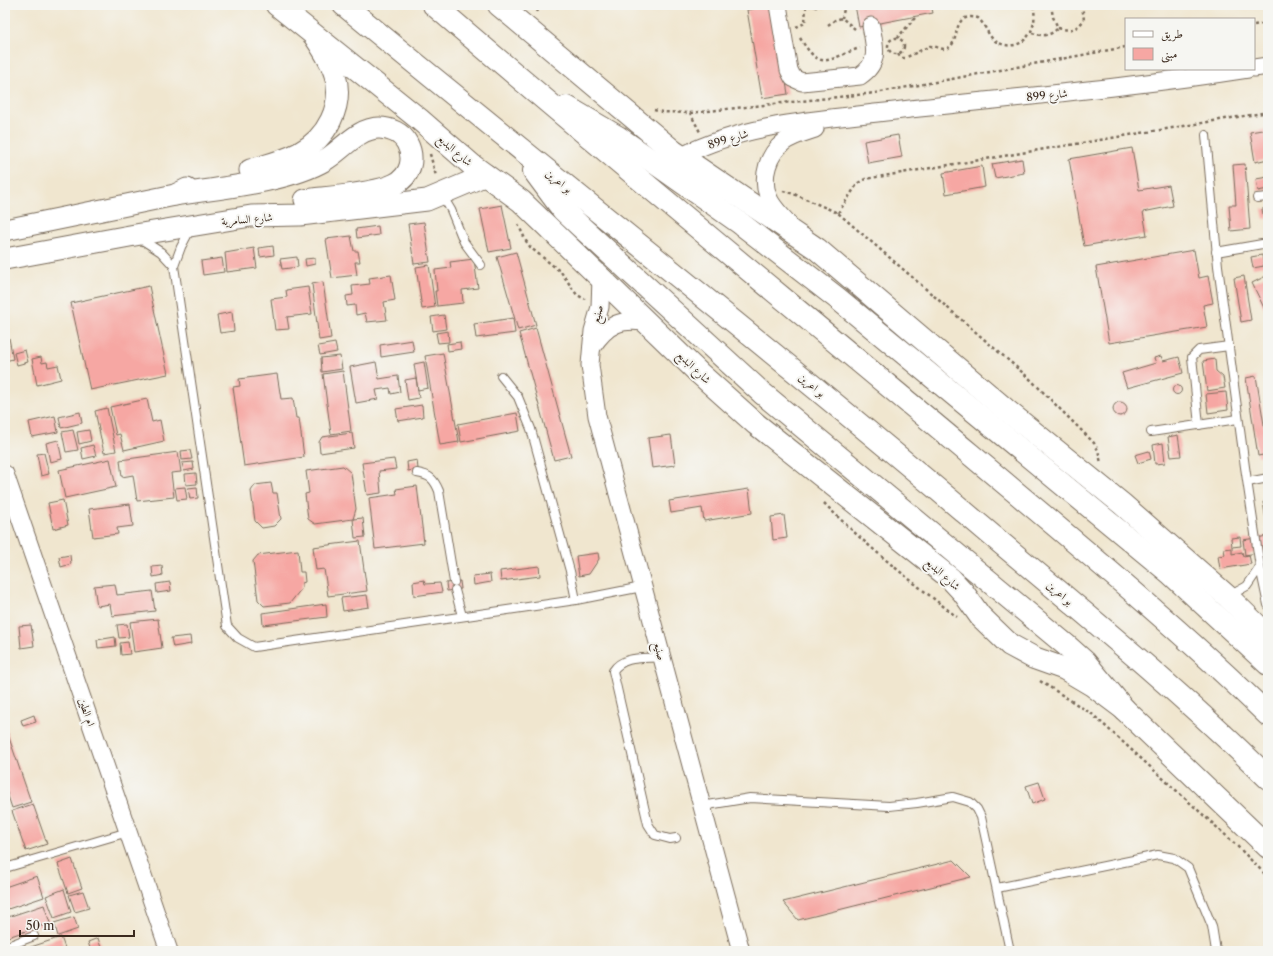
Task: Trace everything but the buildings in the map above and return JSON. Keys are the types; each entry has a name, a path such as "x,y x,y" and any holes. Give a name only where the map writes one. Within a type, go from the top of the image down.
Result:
{"main road":[{"name":"شارع البديع","path":"277,5 486,175 522,201 601,278 650,323 699,373 756,424 950,578 963,592 980,616 1010,645 1020,653 1065,669 1078,676 1124,709"},
{"name":"بو اعرين","path":"344,5 522,151 871,432 1178,694 1232,742 1268,778"},
{"path":"434,5 539,96 1132,590 1268,715"},
{"path":"499,5 634,119 682,156 803,239 1098,485 1228,597 1268,636"},
{"path":"539,96 568,108 618,137 740,223 785,258 1170,573 1268,664"},
{"path":"522,151 563,210 580,226 762,393 1080,658 1124,709 1268,847"}],"street":[{"path":"778,5 789,70 793,78 802,82 860,76 867,71 876,56 864,28"},
{"path":"175,196 189,187 283,160 300,152 315,141 332,120 336,107 337,92 335,75 314,36"},
{"path":"1255,68 1268,66"},
{"name":"شارع 899","path":"682,156 706,145 742,134 773,127 847,117 1163,82 1241,70"},
{"name":"شارع 899","path":"803,239 774,207 768,196 765,178 768,165 774,152 784,142 796,135 847,117"},
{"path":"5,230 112,208 275,178 300,171 325,160 361,133 373,128 393,130 398,133 408,144 411,158 410,167 402,179 391,186 288,203 251,216"},
{"name":"شارع السامرية","path":"5,259 135,235 251,216 300,215 415,202 442,195 486,175"},
{"path":"5,220 77,206 95,205 112,208"},
{"name":"صنيع","path":"601,278 600,307 591,349 591,382 597,416 741,951"},
{"name":"صنيع","path":"591,349 601,334 610,326 629,321 650,323"},
{"name":"ام الطين","path":"5,474 169,951"}],"lane":[{"path":"1206,135 1216,252 1238,419 1260,567 1268,606"},
{"path":"442,195 451,210 464,242 481,265"},
{"path":"1257,198 1268,197"},
{"path":"193,226 181,247 174,266 227,626 238,638 254,647 576,600 642,587"},
{"path":"135,235 161,252 174,266"},
{"path":"1216,252 1268,243"},
{"path":"1199,425 1192,357 1199,350 1229,346"},
{"path":"501,376 518,397 531,429 570,572 576,600"},
{"path":"1151,432 1238,419"},
{"path":"417,473 426,474 435,480 439,491 455,586 462,616"},
{"path":"1248,482 1268,478"},
{"path":"1228,597 1247,586 1260,567"},
{"path":"661,657 624,660 617,664 613,671 648,824 655,835 670,839 676,838"},
{"path":"702,806 750,798 889,806 917,803 944,797 960,798 970,802 977,809 981,817 1010,951"},
{"path":"5,868 128,832"},
{"path":"997,888 1158,855 1174,858 1188,868 1212,926 1216,951"},
{"path":"5,947 34,936"}],"path":[{"path":"534,5 541,17"},
{"path":"806,5 816,7 824,5"},
{"path":"841,5 844,9 842,18"},
{"path":"938,8 945,5"},
{"path":"915,18 897,38 891,39 887,47 892,54 898,54 901,58 905,58 930,46 944,49 950,47 953,44 957,28 964,18 970,16 978,18 995,40 1009,45 1020,43 1026,40 1032,33 1034,22 1033,5"},
{"path":"1051,5 1053,17 1058,28"},
{"path":"1058,28 1069,31 1078,28 1084,20 1082,5"},
{"path":"828,25 842,18 864,28"},
{"path":"1255,25 1268,23"},
{"path":"797,27 800,38 807,49 816,58 822,61 832,60 846,52 860,48"},
{"path":"1032,33 1046,36 1052,34 1058,28"},
{"path":"897,38 902,41 904,47 898,54"},
{"path":"859,43 860,48 869,56 876,56"},
{"path":"649,108 662,112 690,113 875,93 1125,47"},
{"path":"838,212 858,183 865,179 1268,112"},
{"path":"690,113 706,145"},
{"path":"428,150 442,195"},
{"path":"766,188 794,194 838,212 1030,379 1094,443 1101,459 1098,485"}]}
